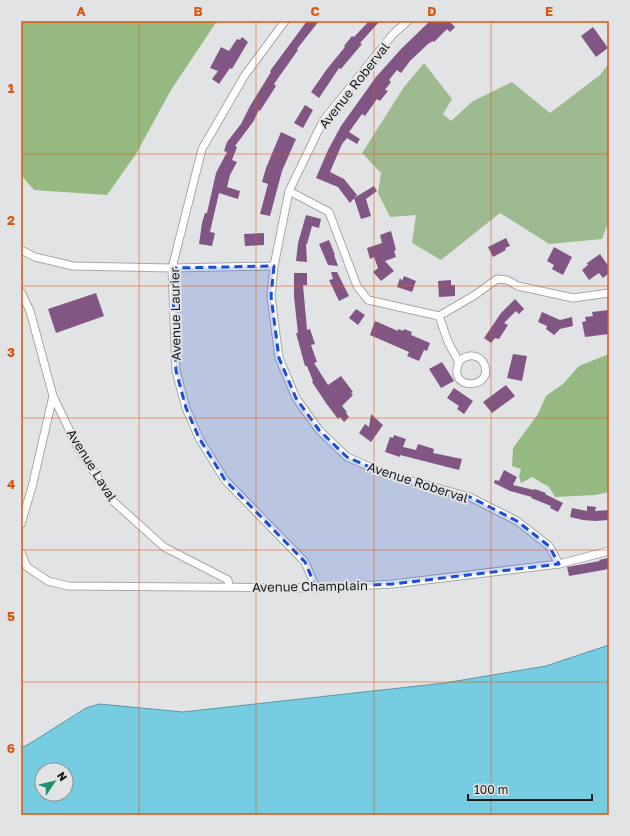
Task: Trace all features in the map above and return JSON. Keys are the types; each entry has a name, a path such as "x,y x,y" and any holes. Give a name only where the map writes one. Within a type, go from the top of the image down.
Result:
{"street":[{"name":"Avenue Laurier","path":"285,21 245,75 202,150 172,268 176,371 186,408 199,438 225,480 305,562 316,588"},
{"name":"Avenue Roberval","path":"408,21 393,34 323,121 289,191 274,266 271,296 279,358 296,398 319,430 347,457 383,473 470,497 517,521 549,546 559,564"},
{"path":"289,191 329,212 357,286 368,300 439,316 475,295 496,279 507,280 518,286 573,298 609,294"},
{"path":"21,250 35,257 73,266 172,268 274,266"},
{"name":"Avenue Laval","path":"21,292 30,311 53,396 77,446 113,501 164,547 228,580 229,587"},
{"path":"439,316 448,342 458,362 456,370 459,378 466,384 475,384 483,377 485,367 481,359 473,355 465,356 458,362"},
{"path":"21,524 32,487 53,396"},
{"name":"Avenue Champlain","path":"21,554 28,567 48,582 68,586 316,588 392,584 559,564 609,551"}],"highlighted area":[{"path":"274,266 271,296 279,358 296,398 319,430 347,457 383,473 470,497 517,521 549,546 559,564 393,584 316,588 305,562 225,480 199,438 186,408 176,371 172,268"}],"green space":[{"path":"21,21 217,21 171,90 136,154 107,195 34,190 21,175"},
{"path":"424,63 452,99 443,114 451,121 473,101 512,82 550,113 600,75 609,63 609,220 602,239 549,244 500,213 441,260 412,243 416,215 390,217 378,193 381,173 362,153 404,87"},
{"path":"609,354 609,492 595,495 555,497 549,487 532,477 521,483 519,476 521,469 512,466 513,448 538,414 546,396 563,384 579,366"}],"water":[{"path":"609,645 609,815 21,815 21,748 86,708 99,704 183,712 445,683 546,666"}],"building":[{"path":"307,21 319,21 297,49 298,50 274,84 276,86 260,111 259,110 253,122 235,146 237,147 232,160 237,162 230,175 227,187 240,191 238,199 219,193 210,232 215,233 212,246 199,244 202,223 205,213 207,213 216,173 227,152 224,151 227,142 241,124 271,72 270,71"},
{"path":"369,21 380,21 360,43 362,44 341,69 339,68 319,98 311,92 352,36 354,37"},
{"path":"430,21 449,21 455,27 450,32 447,29 434,42 433,41 428,44 410,61 401,73 397,70 389,80 391,82 385,90 388,91 380,101 377,99 365,116 362,114 349,132 360,139 357,144 347,138 342,144 330,172 344,179 357,195 350,203 338,187 316,178 328,150 341,126 376,77 402,48"},
{"path":"593,27 608,48 596,57 581,36"},
{"path":"242,37 248,42 232,69 230,68 219,84 212,79 218,71 210,68 221,47 229,51 237,39 240,40"},
{"path":"305,105 313,110 303,128 294,123"},
{"path":"281,132 296,139 282,171 270,216 260,214 268,184 262,182 266,168"},
{"path":"374,186 377,191 366,199 371,216 361,219 354,198"},
{"path":"306,215 321,219 319,228 312,226 306,244 307,262 296,261 298,243"},
{"path":"391,231 396,250 394,251 396,257 385,261 394,271 381,281 373,272 378,268 374,257 370,259 367,248 382,243 380,235"},
{"path":"264,233 264,245 245,246 244,234"},
{"path":"506,238 510,246 493,257 488,247"},
{"path":"329,240 338,266 328,265 319,244"},
{"path":"554,247 572,257 563,275 552,269 554,265 547,261"},
{"path":"600,254 609,267 609,273 603,278 599,273 589,280 582,270 588,265 587,263"},
{"path":"331,272 337,272 349,296 339,301 329,280 333,279"},
{"path":"294,273 307,273 307,285 303,285 307,330 310,329 315,344 311,345 317,362 314,363 328,385 341,376 353,392 351,393 353,395 342,406 349,417 344,422 340,417 338,419 326,403 312,382 313,381 307,366 305,366 296,333 298,333 294,297"},
{"path":"404,276 416,281 412,292 397,287 400,278 402,281"},
{"path":"451,280 451,285 455,285 455,296 439,297 438,281"},
{"path":"96,293 104,316 56,333 48,309"},
{"path":"515,299 524,309 519,314 516,311 504,323 508,325 499,339 495,338 491,343 484,338 501,313"},
{"path":"356,309 365,315 358,325 349,318"},
{"path":"609,310 609,334 585,337 582,322 586,321 585,317 593,316 592,312"},
{"path":"542,312 560,320 572,317 573,326 560,329 554,335 546,329 547,326 538,322"},
{"path":"375,321 398,331 398,329 403,331 404,329 412,332 411,335 430,343 427,351 424,350 419,361 407,356 409,352 370,335"},
{"path":"513,354 527,356 522,381 507,378"},
{"path":"442,362 454,381 441,388 429,369"},
{"path":"506,385 515,396 492,413 483,402"},
{"path":"454,388 473,401 464,414 457,409 459,406 447,398"},
{"path":"371,414 383,425 371,442 359,433 365,424 369,427"},
{"path":"394,435 406,439 403,447 416,450 418,444 434,449 433,453 462,459 459,470 400,455 400,457 385,452 390,437 393,438"},
{"path":"504,470 517,477 513,485 535,489 546,493 545,494 563,503 558,512 550,508 551,506 531,498 532,497 510,491 494,483 495,480 499,481"},
{"path":"587,506 596,507 595,511 609,510 609,520 595,521 570,517 572,508 587,511"},
{"path":"608,558 609,569 569,576 567,567 600,561 599,560"}]}
